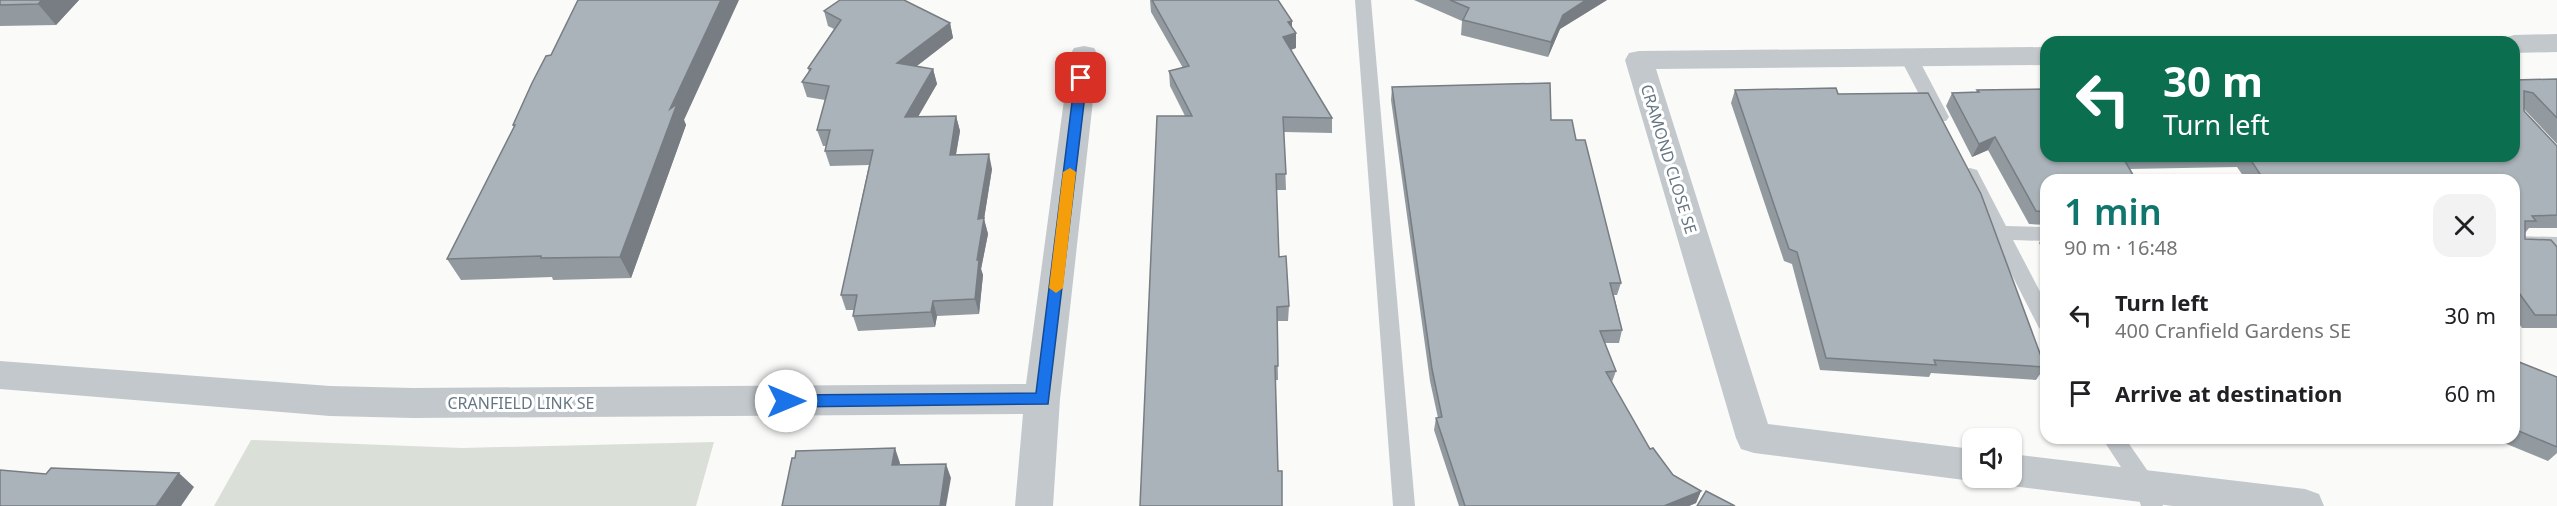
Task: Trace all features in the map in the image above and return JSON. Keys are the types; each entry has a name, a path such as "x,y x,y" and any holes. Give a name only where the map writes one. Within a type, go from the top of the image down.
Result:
{"street":[{"path":"2520,44 2557,43"},
{"path":"1034,506 1042,399 1084,55"},
{"name":"CRAMOND CLOSE SE","path":"1962,464 1754,438 1639,60 2040,56"},
{"name":"CRANFIELD LINK SE","path":"0,375 330,401 413,404 1042,399"},
{"path":"2022,472 2149,496 2305,506"}],"lane":[{"path":"1363,0 1404,506"},
{"path":"1909,58 1947,130"},
{"path":"1963,161 2040,310"},
{"path":"2001,233 2040,234"},
{"path":"2520,243 2557,244"},
{"path":"2117,444 2149,496"}],"shaded area":[{"path":"251,440 462,448 714,442 696,506 214,506"}],"building":[{"path":"0,0 42,0 38,4 0,5"},
{"path":"578,0 721,0 670,109 677,104 620,257 541,258 541,256 447,259 515,125 513,125 532,83 546,56 551,55"},
{"path":"840,0 904,0 950,23 897,63 933,69 905,117 956,116 950,155 989,154 978,219 984,218 977,260 979,260 975,299 933,301 931,312 853,316 857,295 841,295 873,150 825,151 830,130 817,130 829,86 802,82 811,69 808,68 841,20 824,11"},
{"path":"1152,0 1278,0 1292,21 1288,22 1296,33 1283,37 1332,118 1283,117 1286,174 1276,174 1279,257 1286,256 1289,306 1277,307 1278,366 1275,366 1278,471 1282,471 1282,506 1140,506 1157,116 1192,116 1169,71 1189,66"},
{"path":"1450,0 1586,0 1563,15 1551,42 1463,20 1469,8"},
{"path":"2557,79 2557,118 2533,93 2524,91 2524,111 2557,146 2557,215 2532,216 2536,221 2525,221 2525,239 2551,240 2557,247 2557,315 2535,315 2520,294 2520,174 2260,174 2252,162 2520,162 2520,80"},
{"path":"1550,83 1551,120 1572,120 1576,140 1585,140 1621,283 1610,283 1622,330 1600,331 1616,371 1606,372 1650,449 1653,448 1673,475 1701,491 1664,506 1465,506 1436,418 1442,417 1432,369 1392,87"},
{"path":"1836,88 1838,94 1928,93 1981,194 2040,353 2040,367 1934,360 1936,365 1826,358 1797,252 1789,249 1735,90"},
{"path":"2040,89 2040,162 2126,162 2132,174 2040,174 2040,211 2036,211 1995,137 1979,144 1952,93 1979,92 1977,90"},
{"path":"2520,362 2557,377 2557,447 2520,432"},
{"path":"895,448 892,465 946,464 940,506 782,506 792,458 795,458 796,451"},
{"path":"51,468 179,473 156,506 0,506 0,470 46,474"},
{"path":"1706,491 1735,506 1697,506"}],"slow traffic":[{"path":"1056,288 1070,172"}],"route":[{"path":"786,401 1042,399 1081,78"}]}
